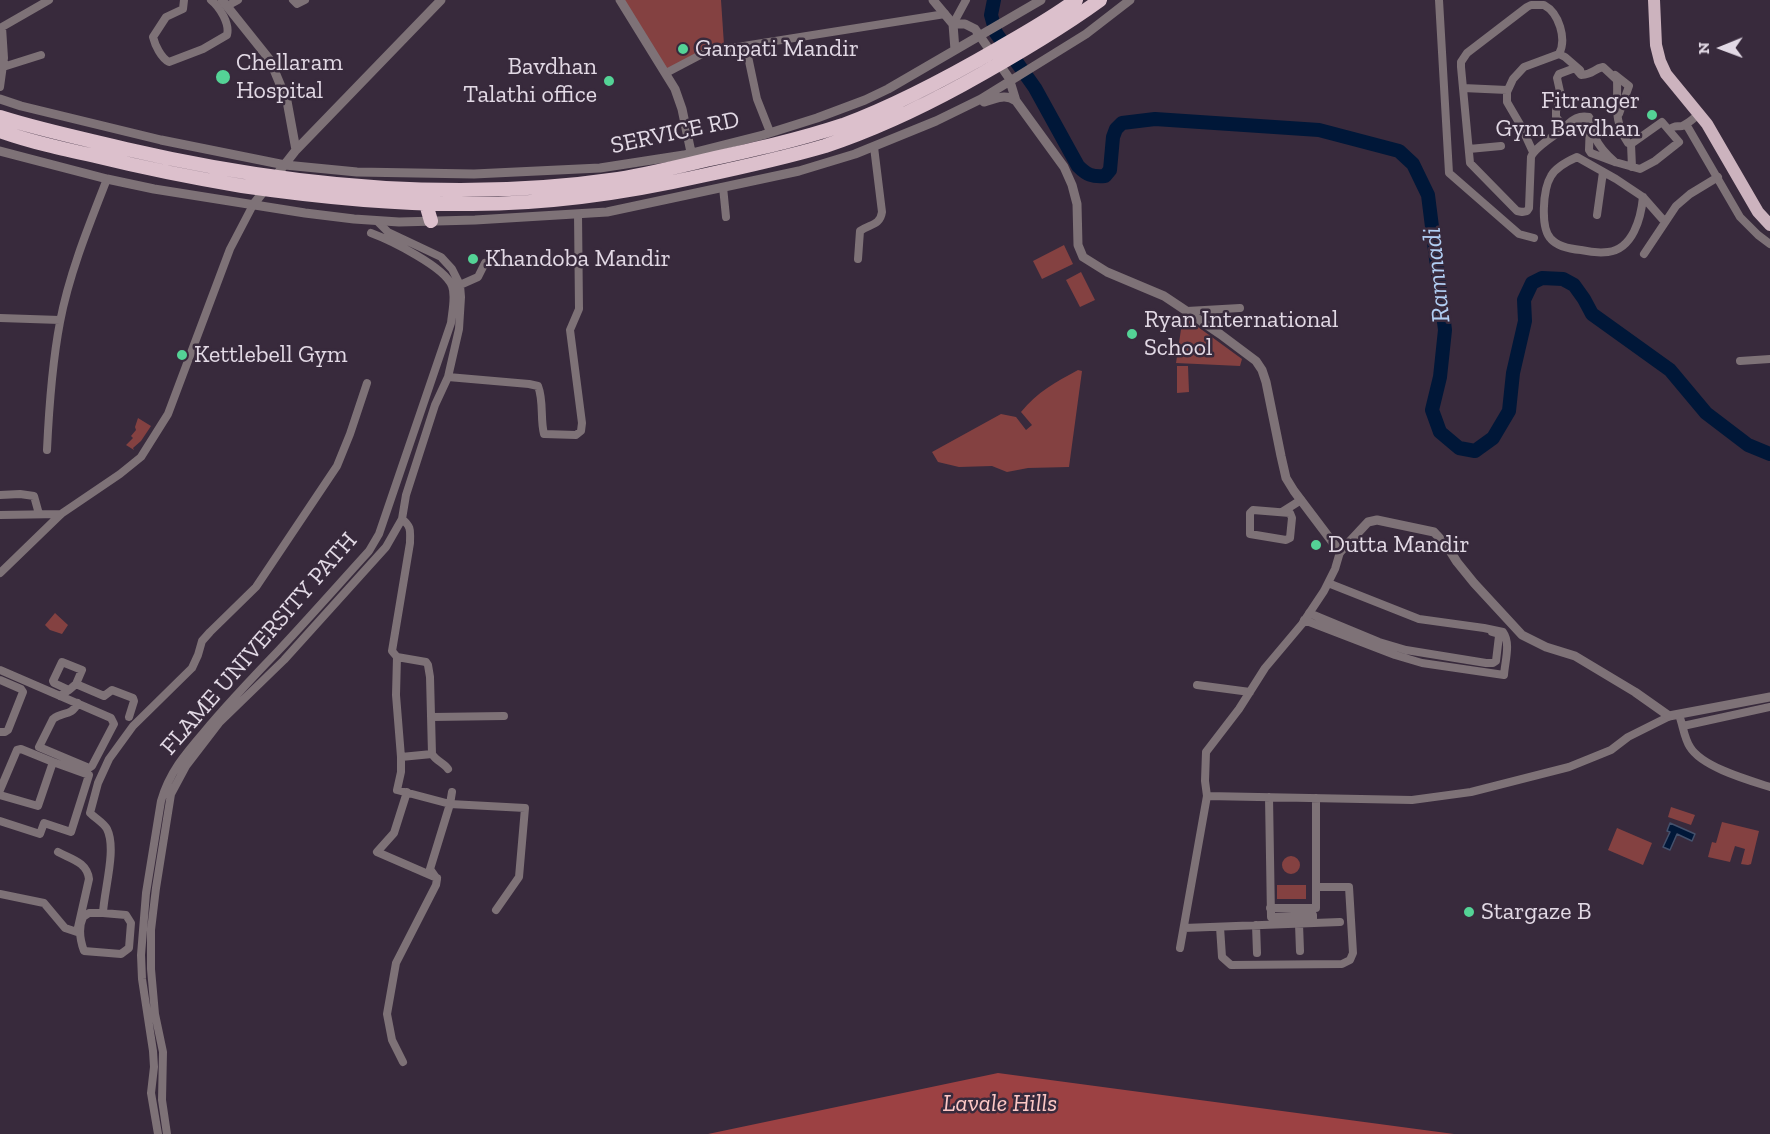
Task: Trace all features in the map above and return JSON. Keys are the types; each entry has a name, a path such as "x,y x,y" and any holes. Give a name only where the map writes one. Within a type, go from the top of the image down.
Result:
{"highway":[{"path":"1024,42 1076,0"},
{"path":"0,131 66,150 158,171 309,182 401,196 426,204 522,202 620,186 768,154 871,114 981,66 1024,42 1075,18 1100,0"},
{"path":"0,117 245,179"},
{"path":"401,196 486,190 620,186"},
{"path":"426,204 431,221"}],"main road":[{"path":"1654,0 1656,45 1666,74 1707,124 1758,212 1770,225"}],"street":[{"path":"0,87 3,67 2,27 49,0"},
{"path":"184,0 183,9 166,17 153,37 159,51 169,62 203,49 227,35 227,26 217,5 211,0"},
{"path":"238,0 224,3 270,60 287,101 296,150"},
{"path":"293,0 297,4 305,0"},
{"path":"0,573 61,514 141,457 168,414 230,249 253,205 296,150 441,0"},
{"path":"620,0 675,89 682,109 700,193"},
{"path":"933,0 953,24"},
{"path":"955,50 953,24 966,0"},
{"name":"SERVICE RD","path":"0,99 165,141 285,165 357,172 474,174 616,167 691,153 770,132 865,100 1041,0"},
{"path":"0,151 107,179 196,197 365,219 475,220 622,210 800,171 873,147 936,121 981,99 1086,34 1130,0"},
{"path":"1439,0 1449,173 1519,234 1534,238"},
{"path":"1559,54 1562,45 1558,21 1553,12 1544,5 1531,5 1467,53 1461,62 1468,149 1472,166 1517,210 1522,212 1529,208 1533,152 1556,134 1582,118 1588,119 1591,153 1640,169 1679,142 1662,122 1659,122 1631,144"},
{"path":"666,74 706,52 945,14"},
{"path":"953,24 964,24 975,28 1009,78 1016,100 1064,167 1077,204 1078,245 1083,257 1107,272 1164,296 1247,355 1262,370 1270,397 1286,478 1340,552"},
{"path":"746,47 757,99 770,132"},
{"path":"1533,152 1507,102 1507,90 1524,67 1559,54 1582,72 1590,73 1597,67 1603,66 1627,83 1629,88 1617,118"},
{"path":"3,67 41,56"},
{"path":"1615,162 1595,138 1589,117 1576,118 1566,126 1559,122 1556,111 1561,96 1557,78 1559,74 1575,68 1581,75 1589,75 1597,68 1603,67 1617,80 1619,128 1631,144"},
{"path":"1463,88 1507,90"},
{"path":"981,99 987,102 1009,96 1016,100"},
{"path":"1669,130 1676,125 1684,125 1699,114"},
{"path":"1675,137 1682,132 1684,125"},
{"path":"1684,125 1718,177 1740,217 1770,244"},
{"path":"1631,144 1632,167"},
{"path":"1468,149 1501,146"},
{"path":"858,259 860,231 876,224 881,216 873,147"},
{"path":"1643,197 1637,225 1628,242 1611,252 1582,250 1556,244 1548,236 1544,218 1545,196 1551,176 1565,163 1577,157 1643,197 1665,222"},
{"path":"1597,215 1604,172"},
{"path":"1644,254 1676,206 1690,194 1718,177"},
{"path":"47,450 51,378 60,320 80,249 107,179"},
{"path":"723,187 726,217"},
{"path":"448,377 538,386 541,394 544,434 576,435 580,431 582,423 570,330 579,309 578,214"},
{"path":"365,219 371,232 384,229"},
{"path":"167,793 219,723 284,660 376,559 402,519 406,495 435,405 448,377 459,329 460,285 452,269 441,257 384,229 377,220"},
{"name":"FLAME UNIVERSITY PATH","path":"158,1134 151,1093 153,1051 142,979 141,955 146,893 171,773 229,702 369,551 378,535 452,323 453,287 448,279 436,267 371,232"},
{"path":"460,285 478,278 485,263"},
{"path":"1187,311 1240,308"},
{"path":"0,318 60,320"},
{"path":"1740,362 1770,359"},
{"path":"103,913 111,842 106,826 90,813 103,770 133,726 192,668 202,641 256,587 337,466 367,383"},
{"path":"0,495 34,496 39,514"},
{"path":"1282,512 1292,515 1288,540 1250,534 1251,511 1282,512 1301,500"},
{"path":"0,515 61,514"},
{"path":"402,519 409,524 410,536 392,651 398,657 426,662 428,665 432,754 448,769"},
{"path":"1180,948 1207,796 1204,774 1206,752 1265,668 1307,617 1327,585 1340,552 1368,522 1377,520 1434,532 1474,584 1522,635 1546,647 1575,656 1675,716 1683,726 1689,746 1699,756 1734,775 1770,787"},
{"path":"378,535 389,542"},
{"path":"1307,617 1395,655 1422,663 1503,675 1507,638 1503,632 1484,627 1419,619 1327,585"},
{"path":"1307,617 1406,650 1486,663 1496,661 1499,634 1414,620 1327,585"},
{"path":"398,657 396,695 401,757 398,790 450,804 525,808 519,877 496,910"},
{"path":"60,696 69,690 76,684 82,670 62,662 53,681 69,690"},
{"path":"0,670 78,703 111,718 114,724 89,768 39,747 53,719 75,710 78,703"},
{"path":"0,680 21,688 23,693 8,730 0,732"},
{"path":"76,684 104,696 112,690 133,698 129,717"},
{"path":"1197,685 1250,692"},
{"path":"1207,796 1412,800 1471,792 1569,767 1611,750 1628,737 1675,716 1770,697"},
{"path":"1683,726 1770,708"},
{"path":"432,717 504,716"},
{"path":"0,790 17,750 21,749 89,775 70,832 44,823 40,834 0,821"},
{"path":"401,757 432,754"},
{"path":"0,795 38,806 53,762"},
{"path":"408,792 394,833 377,852 437,879"},
{"path":"403,1062 392,1040 387,1014 396,963 436,885 437,879 430,869 452,792"},
{"name":"FLAME UNIVERSITY PATH","path":"167,793 151,939 155,1014 163,1052 162,1100 167,1134"},
{"path":"1269,797 1271,917 1313,915 1313,923"},
{"path":"1270,908 1316,908 1316,798"},
{"path":"0,894 45,903 65,928 77,932 89,879 88,870 85,866 58,852"},
{"path":"1220,927 1222,957 1231,965 1342,964 1350,960 1353,953 1349,887 1316,886"},
{"path":"89,913 103,913 126,915 129,918 129,948 121,954 84,951 80,940 83,917 89,913"},
{"path":"1184,928 1340,922"},
{"path":"1299,924 1300,951"},
{"path":"1256,926 1257,953"}],"shaded area":[{"path":"621,0 721,0 724,45 666,73"},
{"path":"1064,245 1073,264 1042,279 1033,261"},
{"path":"1081,272 1095,300 1080,307 1066,280"},
{"path":"1183,316 1242,359 1240,366 1176,363"},
{"path":"1177,366 1188,366 1189,392 1177,393"},
{"path":"1078,370 1082,371 1069,467 1028,468 1007,472 992,466 959,467 938,462 932,452 1001,414 1016,417 1026,430 1032,425 1021,412 1027,405 1040,393"},
{"path":"138,418 151,426 133,448 134,450 126,445 133,438 131,436 136,430"},
{"path":"55,613 68,625 62,634 50,630 45,625"},
{"path":"1671,807 1695,815 1691,825 1668,817"},
{"path":"1722,822 1759,831 1751,864 1741,864 1745,849 1735,846 1730,862 1708,857 1712,842 1716,843"},
{"path":"1617,828 1652,843 1643,865 1608,850"},
{"path":"1291,856 1297,859 1300,865 1297,871 1291,874 1285,871 1282,865 1285,859"},
{"path":"1277,885 1306,885 1306,899 1277,899"}],"green space":[{"name":"Lavale Hills","path":"998,1073 1454,1134 708,1134"}],"water":[{"path":"1670,823 1695,834 1692,841 1677,834 1670,850 1663,847 1670,832 1667,831"}],"waterway":[{"name":"Ramnadi","path":"994,0 991,15 996,33 1035,88 1078,166 1090,175 1105,176 1110,170 1113,137 1116,129 1122,123 1155,119 1319,130 1399,151 1413,164 1428,195 1445,330 1440,377 1432,410 1440,432 1459,448 1475,451 1493,438 1509,411 1513,373 1525,321 1524,300 1532,283 1542,278 1563,279 1574,285 1592,314 1670,370 1706,413 1748,445 1770,454"}],"place":[{"name":"Ganpati Mandir","path":"683,49"},
{"name":"Chellaram Hospital","path":"223,77"},
{"name":"Bavdhan Talathi office","path":"609,81"},
{"name":"Fitranger Gym Bavdhan","path":"1652,115"},
{"name":"Khandoba Mandir","path":"473,259"},
{"name":"Ryan International School","path":"1132,334"},
{"name":"Kettlebell Gym","path":"182,355"},
{"name":"Dutta Mandir","path":"1316,545"},
{"name":"Stargaze B","path":"1469,912"}]}
